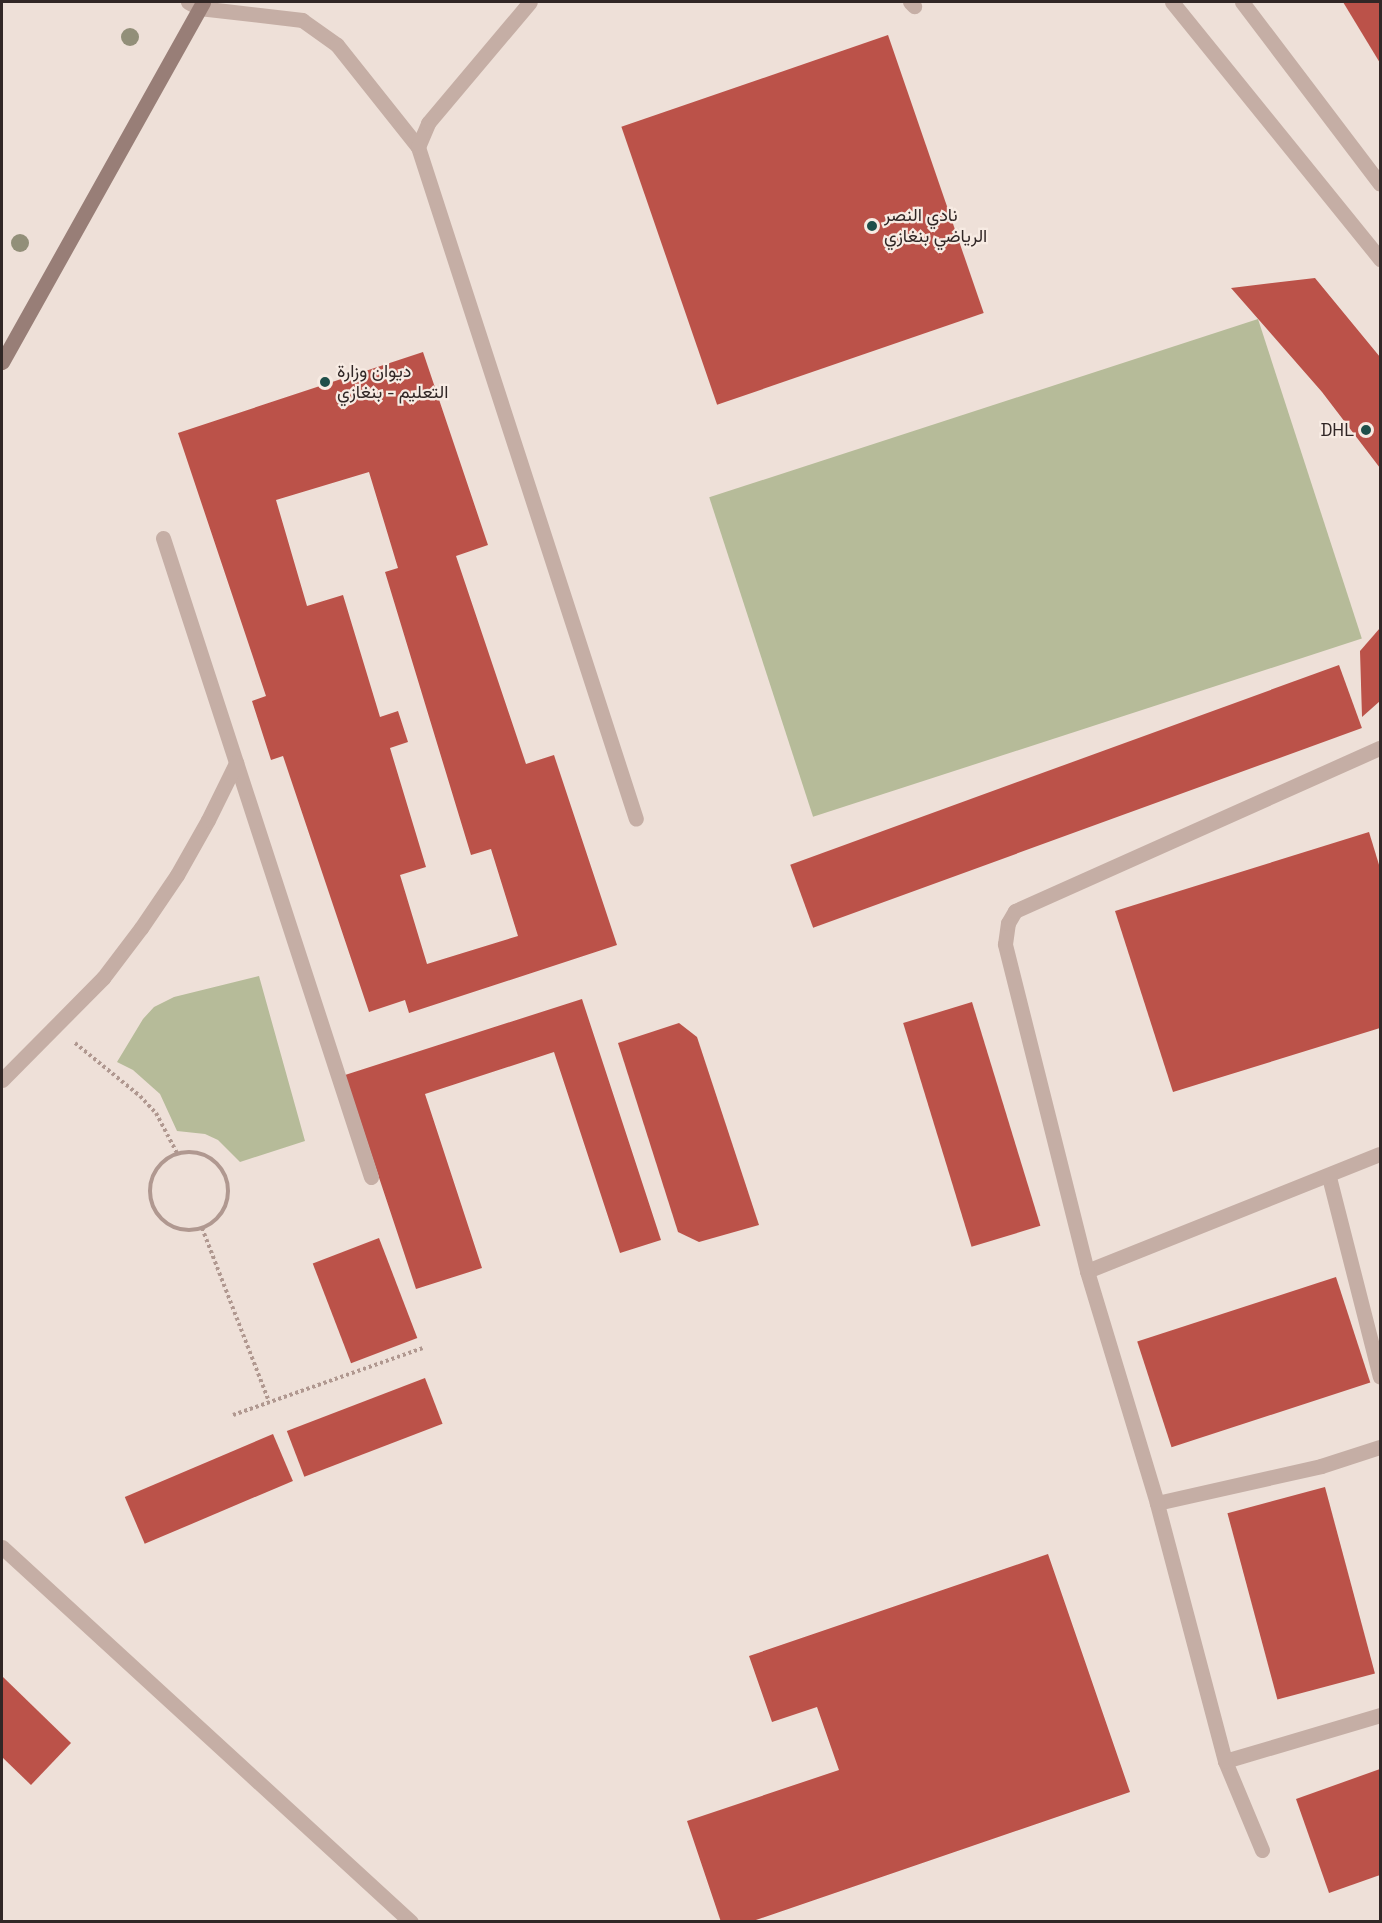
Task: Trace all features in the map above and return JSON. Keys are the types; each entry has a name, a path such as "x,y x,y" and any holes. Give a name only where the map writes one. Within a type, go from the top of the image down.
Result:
{"main road":[{"path":"2,362 196,4"}],"street":[{"path":"418,147 428,123 530,2"},
{"path":"1172,2 1380,259"},
{"path":"1242,2 1380,184"},
{"path":"196,4 302,20 337,45 418,147 636,819"},
{"path":"163,538 371,1177"},
{"path":"1262,1850 1225,1761 1157,1503 1087,1271 1009,968 1005,944 1008,923 1016,911 1380,748"},
{"path":"2,1080 103,978 141,928 208,820 236,763"},
{"path":"1087,1271 1329,1177 1380,1154"},
{"path":"1329,1177 1380,1377"},
{"path":"1157,1503 1321,1466 1380,1447"},
{"path":"2,1547 411,1922"},
{"path":"1225,1761 1380,1715"}],"path":[{"path":"55,1026 140,1096 156,1113 177,1153"},
{"path":"190,1151 214,1160 223,1170 227,1182 228,1195 225,1208 217,1218 202,1228 181,1230 169,1225 159,1217 152,1205 149,1193 156,1168 177,1153 190,1151"},
{"path":"202,1228 269,1402"},
{"path":"232,1415 423,1347"}],"green space":[{"path":"1258,319 1362,639 813,817 709,497"},
{"path":"259,976 305,1141 240,1162 218,1140 205,1134 177,1131 160,1094 133,1070 117,1062 143,1019 154,1007 174,997"}],"building":[{"path":"1343,2 1380,2 1380,63"},
{"path":"888,35 984,313 717,405 621,127"},
{"path":"1315,278 1380,357 1380,468 1322,392 1231,288"},
{"path":"423,352 488,545 456,556 526,764 554,755 617,945 409,1013 405,1000 369,1012 283,756 271,760 252,701 266,696 178,433","holes":["369,472 398,568 385,572 471,855 491,849 518,936 427,964 400,875 426,867 390,748 408,742 398,711 380,717 343,595 307,606 276,500"]},
{"path":"1380,628 1380,701 1362,717 1360,651"},
{"path":"1339,665 1362,728 813,928 790,865"},
{"path":"1369,832 1380,868 1380,1028 1173,1092 1115,911"},
{"path":"582,999 661,1240 620,1253 554,1052 425,1094 482,1268 416,1289 345,1075"},
{"path":"972,1002 1040,1226 972,1247 903,1023"},
{"path":"679,1023 697,1037 759,1225 699,1242 678,1232 618,1043"},
{"path":"379,1238 417,1338 351,1363 313,1263"},
{"path":"1336,1277 1370,1383 1172,1447 1137,1342"},
{"path":"425,1378 443,1424 304,1477 287,1431"},
{"path":"273,1434 293,1481 145,1544 125,1497"},
{"path":"1325,1487 1375,1673 1277,1700 1227,1513"},
{"path":"1048,1554 1130,1792 750,1922 721,1922 687,1821 839,1770 817,1707 772,1722 749,1656"},
{"path":"2,1676 71,1743 31,1785 2,1757"},
{"path":"1380,1769 1380,1875 1329,1893 1296,1799"}],"place":[{"name":"نادي النصر الرياضي بنغازي","path":"872,226"},
{"name":"ديوان وزارة التعليم - بنغازي","path":"325,382"},
{"name":"DHL","path":"1366,430"}]}
